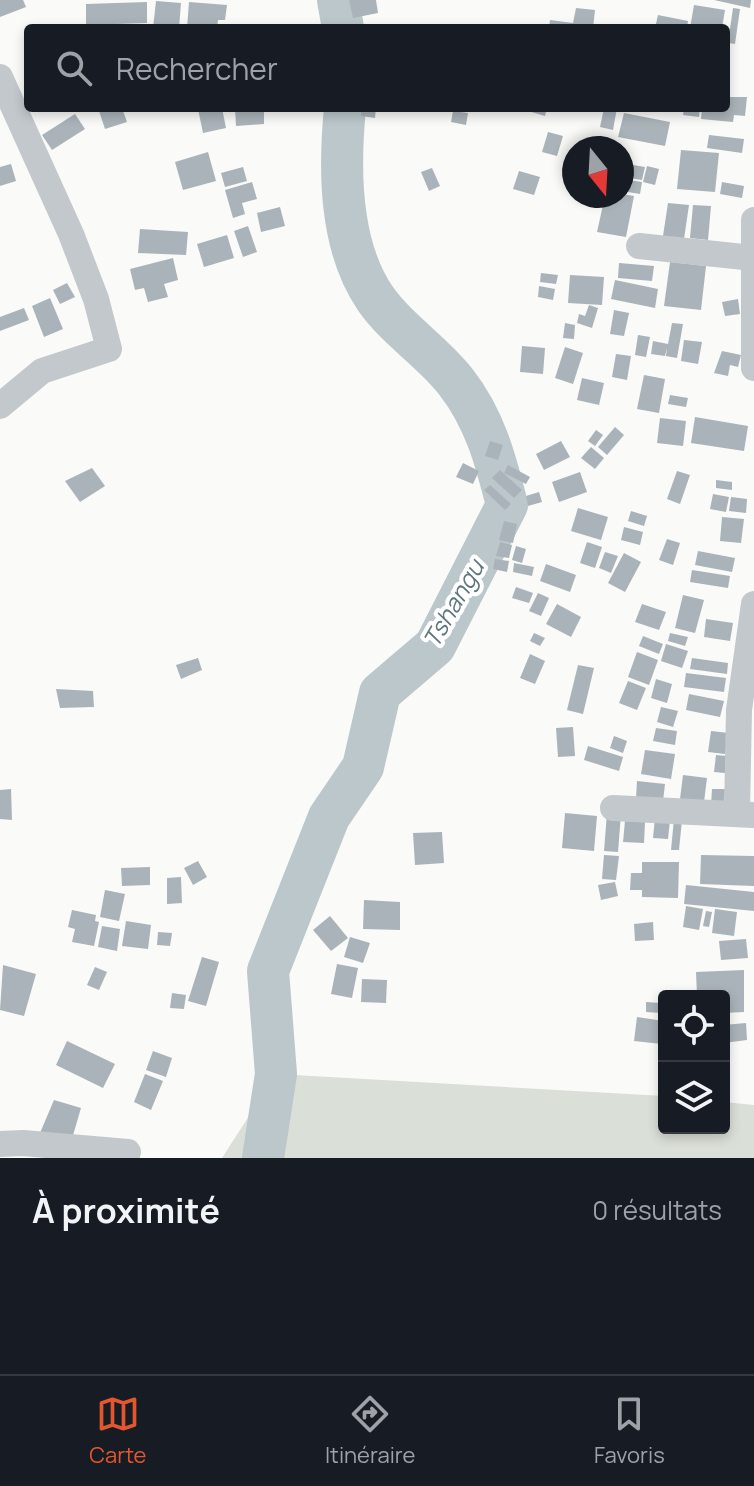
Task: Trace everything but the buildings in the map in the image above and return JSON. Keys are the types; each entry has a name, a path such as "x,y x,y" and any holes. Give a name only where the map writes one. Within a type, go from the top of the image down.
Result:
{"street":[{"path":"0,77 71,234 96,299 109,349 42,371 0,406"},
{"path":"754,220 754,368"},
{"path":"639,246 753,258"},
{"path":"613,808 746,814 739,710 754,604"},
{"path":"0,1144 23,1143 128,1152"}],"shaded area":[{"path":"276,1074 658,1096 658,1134 730,1134 730,1103 754,1105 754,1158 222,1158"}],"waterway":[{"name":"Tshangu","path":"338,0 342,24"},
{"name":"Tshangu","path":"263,1158 276,1074 268,971 329,817 363,767 380,693 435,646 507,505 488,441 466,396 447,371 384,310 363,277 354,255 344,206 345,112"}]}
